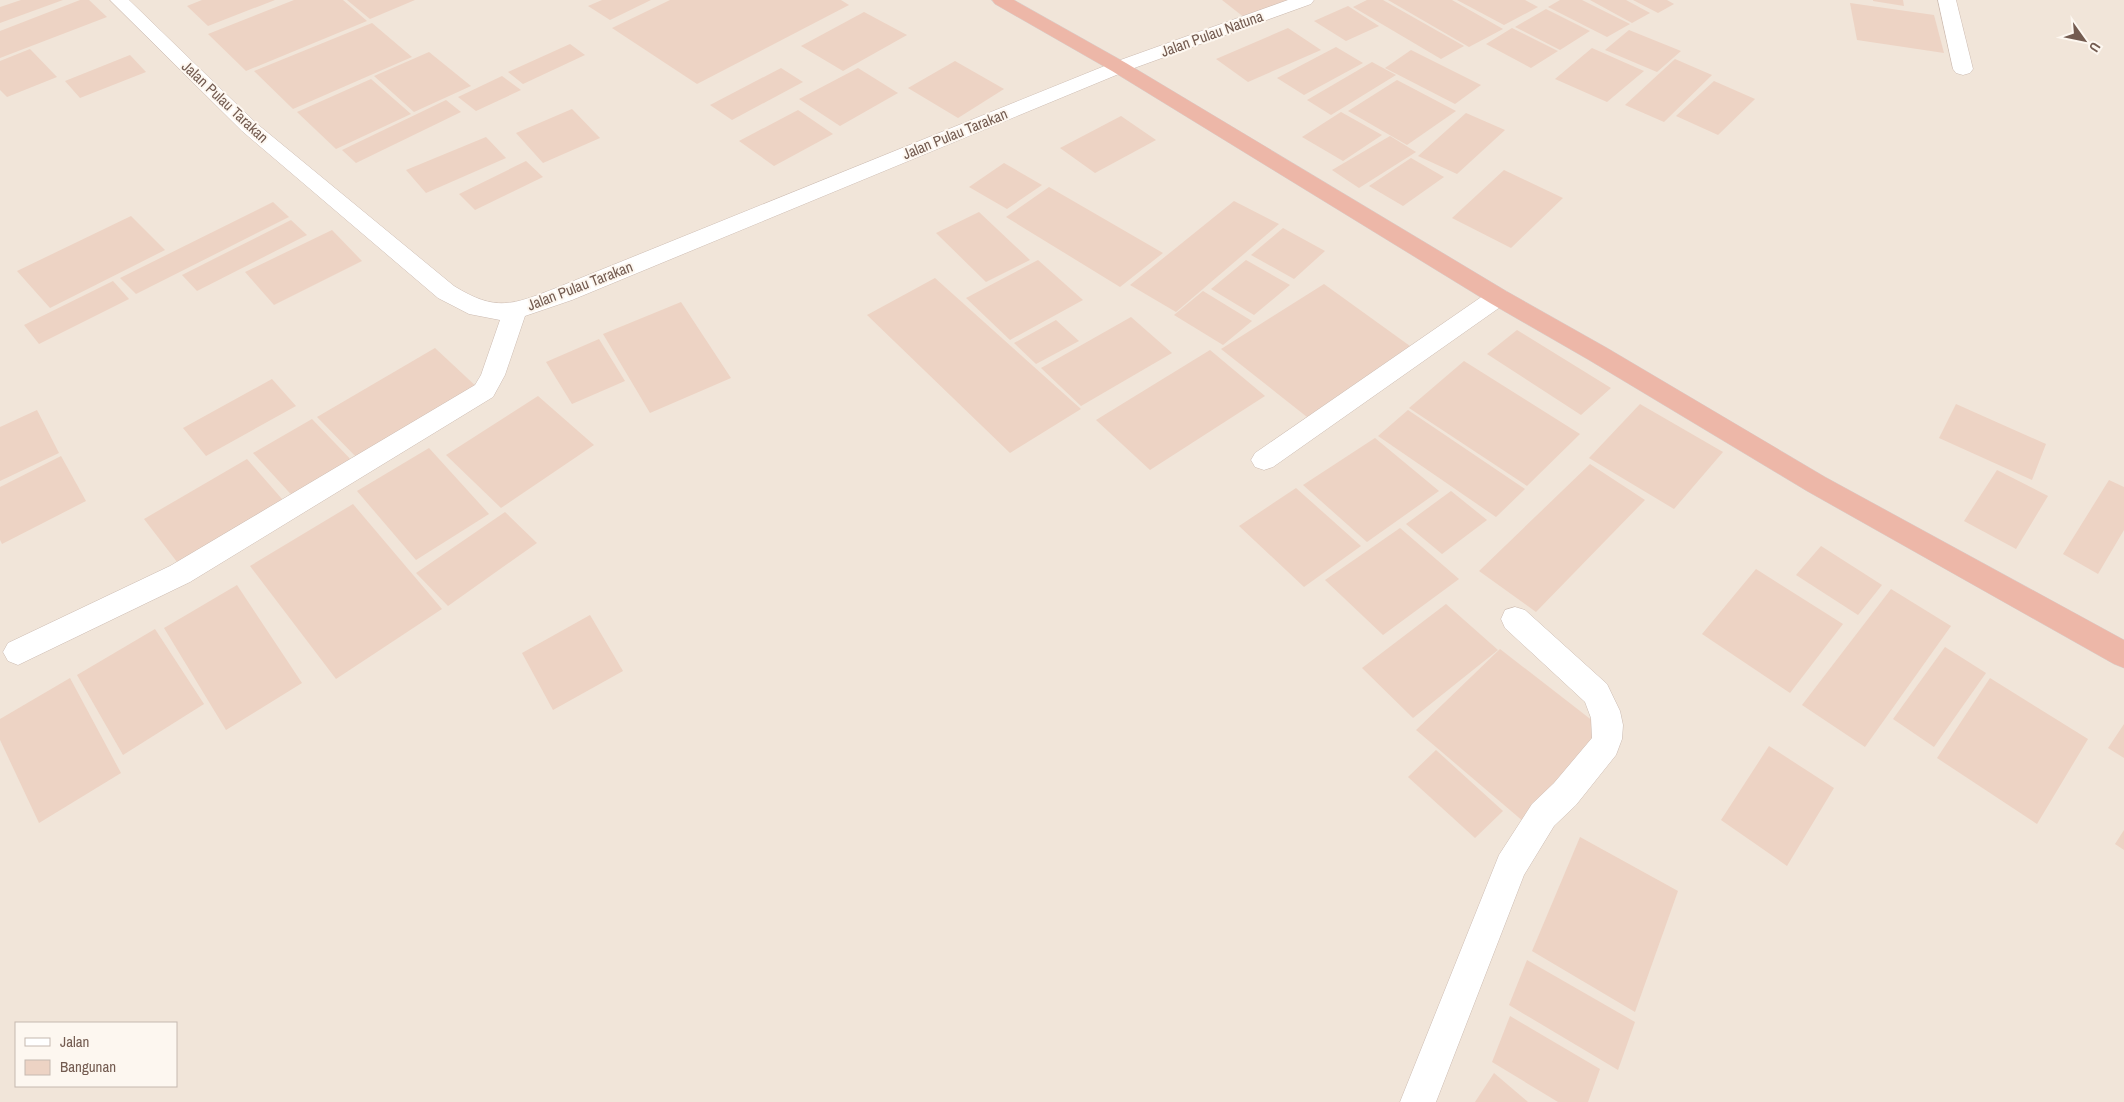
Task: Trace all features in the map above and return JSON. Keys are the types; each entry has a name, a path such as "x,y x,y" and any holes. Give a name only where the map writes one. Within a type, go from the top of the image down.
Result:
{"highway":[{"path":"1002,0 1119,67 1498,297 1598,354 1816,484 2124,655"}],"street":[{"name":"Jalan Pulau Tarakan","path":"119,0 249,127 446,292 465,305 499,313 515,310 564,294 1119,67"},
{"name":"Jalan Pulau Natuna","path":"1119,67 1305,0"},
{"path":"1947,0 1963,69"},
{"path":"1264,460 1498,297"},
{"path":"18,652 193,567 484,391 494,375 515,310"},
{"path":"1418,1102 1511,866 1543,816 1565,794 1608,739 1603,706 1596,693 1515,619"}],"shaded area":[{"path":"0,0 2124,0 2124,1102 0,1102"}],"building":[{"path":"21,0 63,0 0,23 0,7"},
{"path":"80,0 89,0 107,17 0,58 0,31"},
{"path":"202,0 275,0 208,26 187,6"},
{"path":"294,0 343,0 367,21 246,71 208,34"},
{"path":"347,0 415,0 370,19"},
{"path":"602,0 651,0 610,20 588,6"},
{"path":"670,0 841,0 849,5 697,84 612,28"},
{"path":"1222,0 1291,0 1245,18"},
{"path":"1367,0 1383,0 1464,46 1441,59 1353,7"},
{"path":"1388,0 1452,0 1503,29 1469,47"},
{"path":"1457,0 1525,0 1538,7 1504,25"},
{"path":"1560,0 1582,0 1630,24 1607,37 1548,7"},
{"path":"1590,0 1626,0 1650,13 1632,23"},
{"path":"1633,0 1667,0 1674,4 1658,13"},
{"path":"1903,0 1904,6 1873,1"},
{"path":"1850,3 1934,15 1944,53 1857,40"},
{"path":"1348,6 1379,26 1346,41 1314,21"},
{"path":"1546,9 1590,31 1560,50 1515,27"},
{"path":"864,12 907,35 843,71 801,46"},
{"path":"372,23 412,57 293,109 254,71"},
{"path":"1288,28 1321,50 1248,82 1216,59"},
{"path":"1512,28 1558,51 1531,68 1486,44"},
{"path":"1629,30 1681,51 1657,72 1605,50"},
{"path":"570,44 585,55 523,84 508,72"},
{"path":"1336,47 1363,63 1304,95 1277,78"},
{"path":"1592,48 1644,71 1607,102 1555,79"},
{"path":"30,49 57,77 7,97 0,90 0,61"},
{"path":"1411,50 1481,85 1455,104 1385,68"},
{"path":"429,52 471,86 414,112 374,76"},
{"path":"130,55 146,72 80,98 65,81"},
{"path":"1675,59 1712,75 1664,122 1625,105"},
{"path":"955,61 1004,89 958,118 908,88"},
{"path":"1372,62 1396,75 1331,115 1307,100"},
{"path":"781,68 803,82 732,120 710,105"},
{"path":"858,68 898,93 840,126 799,99"},
{"path":"502,76 521,90 476,111 458,97"},
{"path":"371,79 411,114 336,149 297,112"},
{"path":"1397,80 1456,111 1407,145 1348,111"},
{"path":"1714,81 1755,99 1718,135 1676,116"},
{"path":"446,100 461,112 356,163 342,150"},
{"path":"572,109 600,138 543,163 516,133"},
{"path":"798,110 833,134 774,166 739,141"},
{"path":"1341,112 1382,135 1343,161 1302,137"},
{"path":"1466,113 1505,130 1457,174 1418,156"},
{"path":"1121,116 1156,140 1095,173 1060,148"},
{"path":"1390,136 1416,152 1359,188 1332,170"},
{"path":"486,137 506,158 426,193 406,170"},
{"path":"1411,158 1444,177 1403,206 1369,186"},
{"path":"526,161 543,177 475,210 459,194"},
{"path":"1004,163 1042,185 1007,209 969,187"},
{"path":"1504,170 1563,198 1511,248 1452,218"},
{"path":"1049,187 1163,253 1120,287 1006,217"},
{"path":"1234,201 1279,224 1176,312 1130,285"},
{"path":"273,202 289,217 136,294 120,278"},
{"path":"979,212 1030,260 986,282 936,233"},
{"path":"131,216 165,250 50,308 17,271"},
{"path":"291,220 307,235 197,291 182,275"},
{"path":"1283,228 1325,251 1294,279 1251,255"},
{"path":"332,230 362,261 274,305 245,272"},
{"path":"1038,260 1083,300 1010,340 966,298"},
{"path":"1246,260 1290,285 1254,315 1211,289"},
{"path":"935,278 1081,409 1010,453 867,315"},
{"path":"113,281 129,299 39,344 24,325"},
{"path":"1324,284 1410,346 1307,417 1221,349"},
{"path":"1203,291 1252,321 1223,345 1174,315"},
{"path":"681,302 731,378 650,413 603,334"},
{"path":"1131,317 1172,353 1081,406 1041,368"},
{"path":"1056,320 1079,341 1036,364 1014,343"},
{"path":"1517,330 1611,388 1581,415 1487,354"},
{"path":"599,339 625,381 572,404 546,362"},
{"path":"435,348 480,390 362,463 317,417"},
{"path":"1210,350 1265,396 1150,470 1096,420"},
{"path":"1464,361 1580,434 1527,486 1409,408"},
{"path":"272,379 296,406 206,456 183,428"},
{"path":"538,396 594,445 501,508 446,455"},
{"path":"1640,404 1723,452 1674,509 1589,458"},
{"path":"1956,404 2046,444 2032,480 1939,438"},
{"path":"37,410 59,453 0,481 0,427"},
{"path":"1408,410 1525,489 1496,517 1378,436"},
{"path":"312,419 357,466 298,502 253,453"},
{"path":"1375,438 1439,491 1367,542 1303,485"},
{"path":"429,448 489,514 416,560 357,491"},
{"path":"61,456 86,501 2,544 0,540 0,487"},
{"path":"247,459 289,507 184,571 144,519"},
{"path":"1590,464 1645,500 1536,612 1479,571"},
{"path":"1997,470 2048,496 2016,549 1964,521"},
{"path":"2109,480 2124,487 2124,530 2098,574 2063,554"},
{"path":"1296,488 1361,546 1304,587 1239,526"},
{"path":"1451,491 1487,520 1442,554 1406,524"},
{"path":"353,504 442,609 336,679 250,566"},
{"path":"505,512 537,543 448,606 416,573"},
{"path":"1400,528 1459,579 1383,635 1325,580"},
{"path":"1821,546 1882,585 1858,615 1796,575"},
{"path":"1756,569 1843,624 1790,693 1702,634"},
{"path":"237,585 302,683 226,730 164,628"},
{"path":"1891,589 1951,626 1865,747 1802,705"},
{"path":"1446,604 1498,650 1413,718 1362,668"},
{"path":"590,615 623,671 553,710 522,653"},
{"path":"155,629 204,704 123,755 77,675"},
{"path":"1945,647 1986,673 1934,747 1893,719"},
{"path":"1500,649 1607,732 1524,822 1416,730"},
{"path":"70,678 121,773 39,823 0,740 0,719"},
{"path":"1990,678 2088,739 2037,824 1937,758"},
{"path":"2124,724 2124,758 2108,748"},
{"path":"1769,746 1834,788 1787,866 1721,820"},
{"path":"1436,750 1503,811 1475,838 1408,777"},
{"path":"2124,830 2124,850 2115,844"},
{"path":"1580,837 1678,891 1635,1012 1532,951"},
{"path":"1527,960 1635,1022 1618,1070 1509,1005"},
{"path":"1510,1016 1600,1069 1588,1102 1558,1102 1492,1062"},
{"path":"1494,1073 1528,1102 1475,1102"}]}
